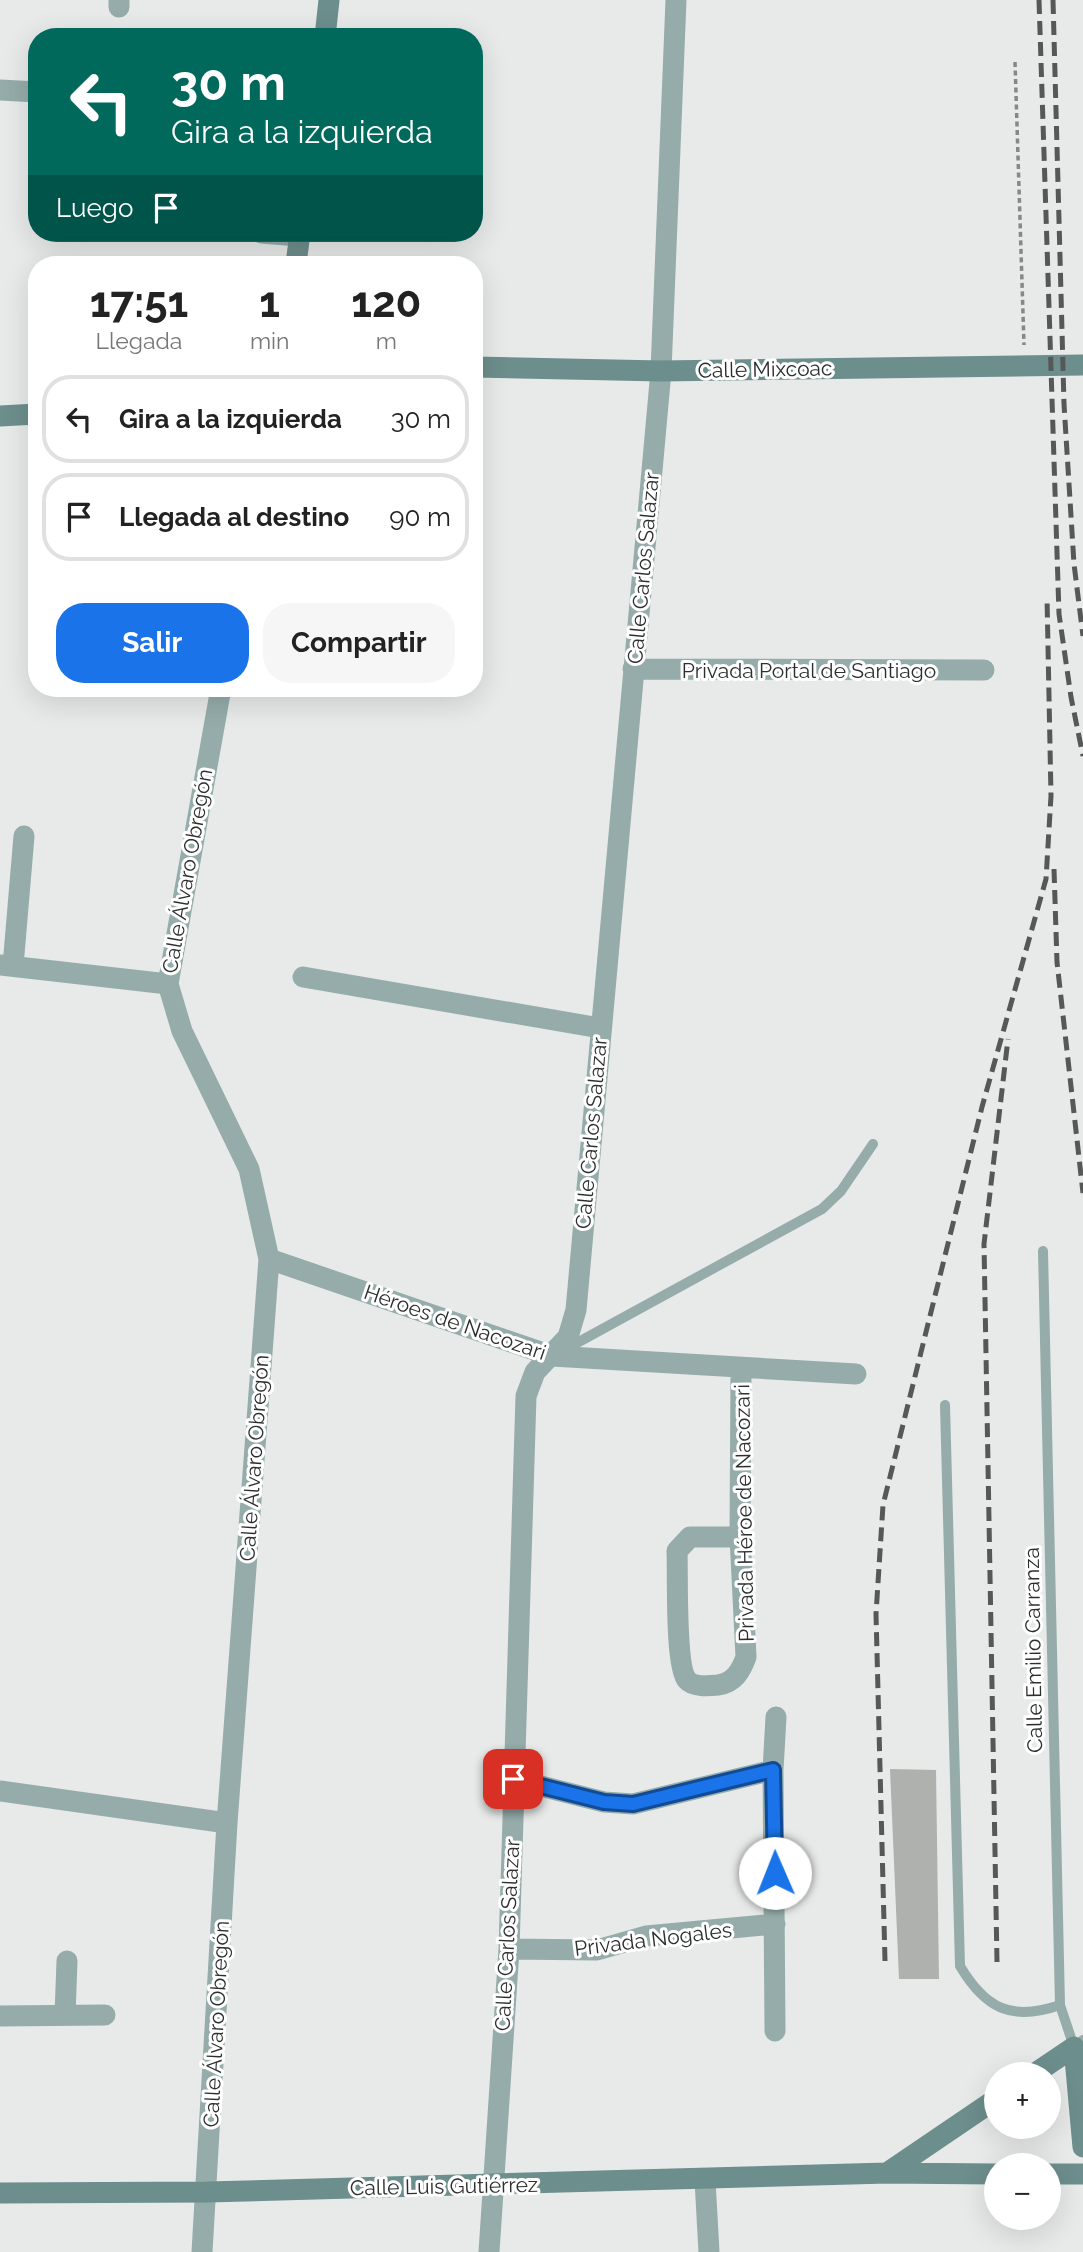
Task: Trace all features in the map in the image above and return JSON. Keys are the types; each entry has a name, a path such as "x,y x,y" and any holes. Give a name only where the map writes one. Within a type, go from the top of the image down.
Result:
{"street":[{"path":"326,28 329,0"},
{"name":"Calle Carlos Salazar","path":"489,2252 491,2185 509,1949 526,1396 535,1372 568,1337 576,1310 661,371 676,0"},
{"path":"0,90 28,92"},
{"name":"Calle Mixcoac","path":"483,367 661,371 1083,365"},
{"path":"0,416 28,414"},
{"name":"Privada Portal de Santiago","path":"633,669 984,670"},
{"name":"Calle Álvaro Obregón","path":"202,2252 227,1823 269,1259 248,1169 187,1042 168,984 219,697"},
{"path":"24,836 6,965 168,984"},
{"path":"303,977 600,1028"},
{"name":"Héroes de Nacozari","path":"269,1259 552,1356 741,1370 856,1374"},
{"name":"Privada Héroe de Nacozari","path":"740,1537 690,1537 677,1552 680,1660 685,1678 693,1685 718,1685 730,1681 741,1672 746,1657 740,1537 741,1370"},
{"path":"775,2031 773,1770 776,1717"},
{"path":"513,1779 604,1802 633,1804 773,1770"},
{"path":"0,1791 227,1823"},
{"name":"Privada Nogales","path":"509,1949 597,1950 646,1936 775,1924"},
{"path":"65,2015 67,1961"},
{"path":"0,2015 105,2015"},
{"path":"1051,2062 1078,2043"},
{"path":"1078,2043 1083,2147"},
{"path":"887,2173 984,2107"},
{"name":"Calle Luis Gutiérrez","path":"0,2193 207,2192 887,2173 984,2174"},
{"path":"1061,2174 1083,2174"},
{"path":"705,2180 709,2252"}],"lane":[{"path":"552,1356 822,1209 841,1191 873,1144"},
{"name":"Calle Emilio Carranza","path":"1043,1251 1060,2005 1078,2043"},
{"path":"945,1405 960,1966 971,1985 999,2008 1022,2013 1060,2005"}],"path":[{"path":"1012,345 1025,345 1015,62"}],"building":[{"path":"890,1769 936,1770 939,1979 899,1979"}],"railway":[{"path":"1039,0 1059,614 1083,756"},
{"path":"1053,0 1064,404 1074,564 1083,636"},
{"path":"885,1961 876,1614 883,1505 982,1107 1046,879 1051,796 1047,597"},
{"path":"1054,869 1057,962 1083,1193"},
{"path":"997,1962 984,1244 1008,1039"}],"route":[{"path":"513,1779 604,1802 633,1804 661,1800 773,1770 775,1873"}]}
